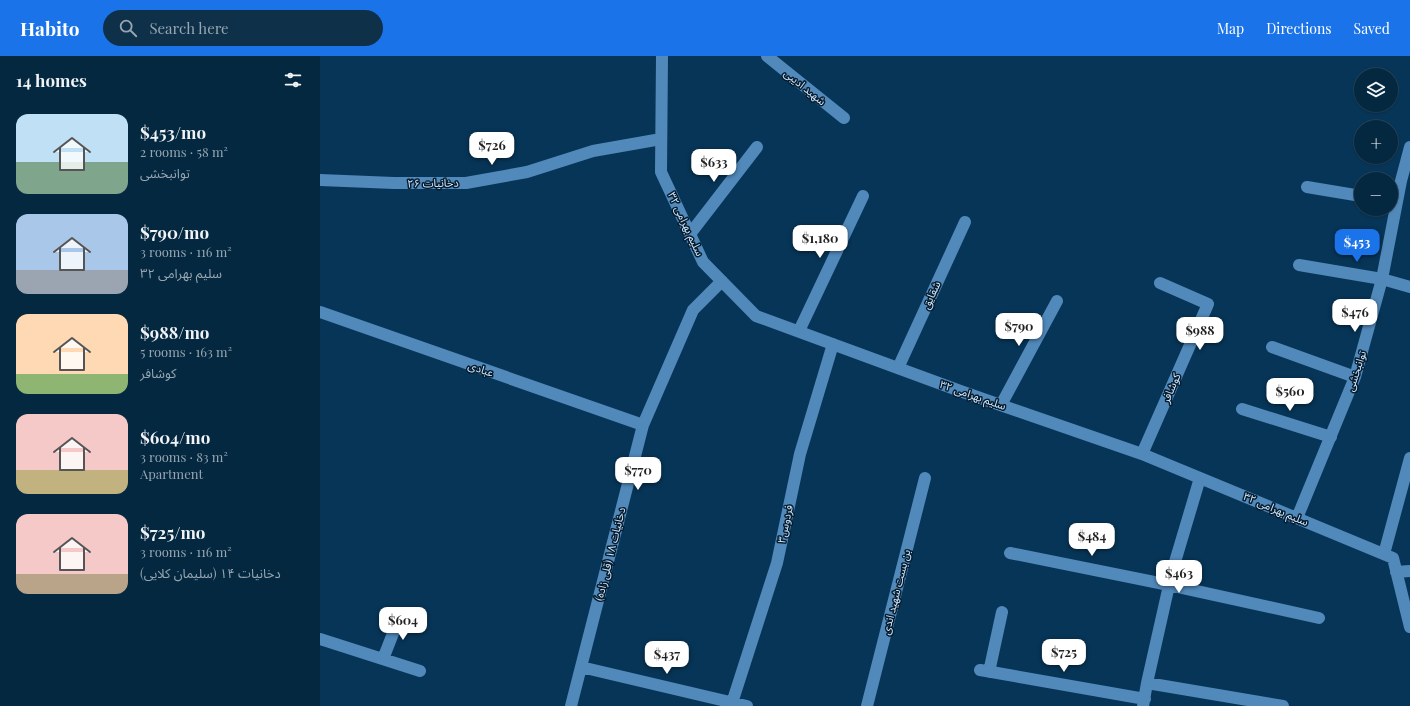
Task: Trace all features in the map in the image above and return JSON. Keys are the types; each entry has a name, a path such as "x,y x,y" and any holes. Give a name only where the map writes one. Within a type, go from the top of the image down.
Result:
{"street":[{"name":"سلیم بهرامی ۳۲","path":"662,56 661,172 703,262 756,316 1001,405 1142,454 1393,558 1410,627"},
{"name":"شهید ادیبی","path":"767,56 844,118"},
{"name":"دخانیات ۲۶","path":"320,180 394,183 466,182 527,172 593,151 661,139"},
{"path":"690,234 757,147"},
{"name":"توانبخشی","path":"1297,518 1356,377 1382,279 1410,147"},
{"path":"1307,187 1354,195"},
{"path":"799,331 863,196"},
{"name":"شقایق","path":"898,368 965,222"},
{"path":"1299,265 1382,279 1410,287"},
{"name":"دخانیات ۱۸ (قلی زاده)","path":"571,706 643,425 693,310 722,281"},
{"name":"کوشافر","path":"1142,454 1208,304 1160,283"},
{"path":"1001,405 1057,301"},
{"name":"عبادی","path":"320,312 643,425"},
{"name":"فردوس۳","path":"732,703 777,564 800,454 833,344"},
{"path":"1272,347 1356,377"},
{"path":"1242,409 1331,438"},
{"path":"1384,554 1410,458"},
{"name":"بن بست شهید اندی","path":"867,706 925,478"},
{"path":"1002,612 984,671 1144,703 1147,683 1169,585 1200,478"},
{"path":"1010,553 1169,585 1319,618"},
{"path":"1396,572 1410,571"},
{"path":"383,659 402,613"},
{"path":"320,639 420,671"},
{"path":"581,667 747,706"},
{"path":"1147,683 1283,706"}]}
